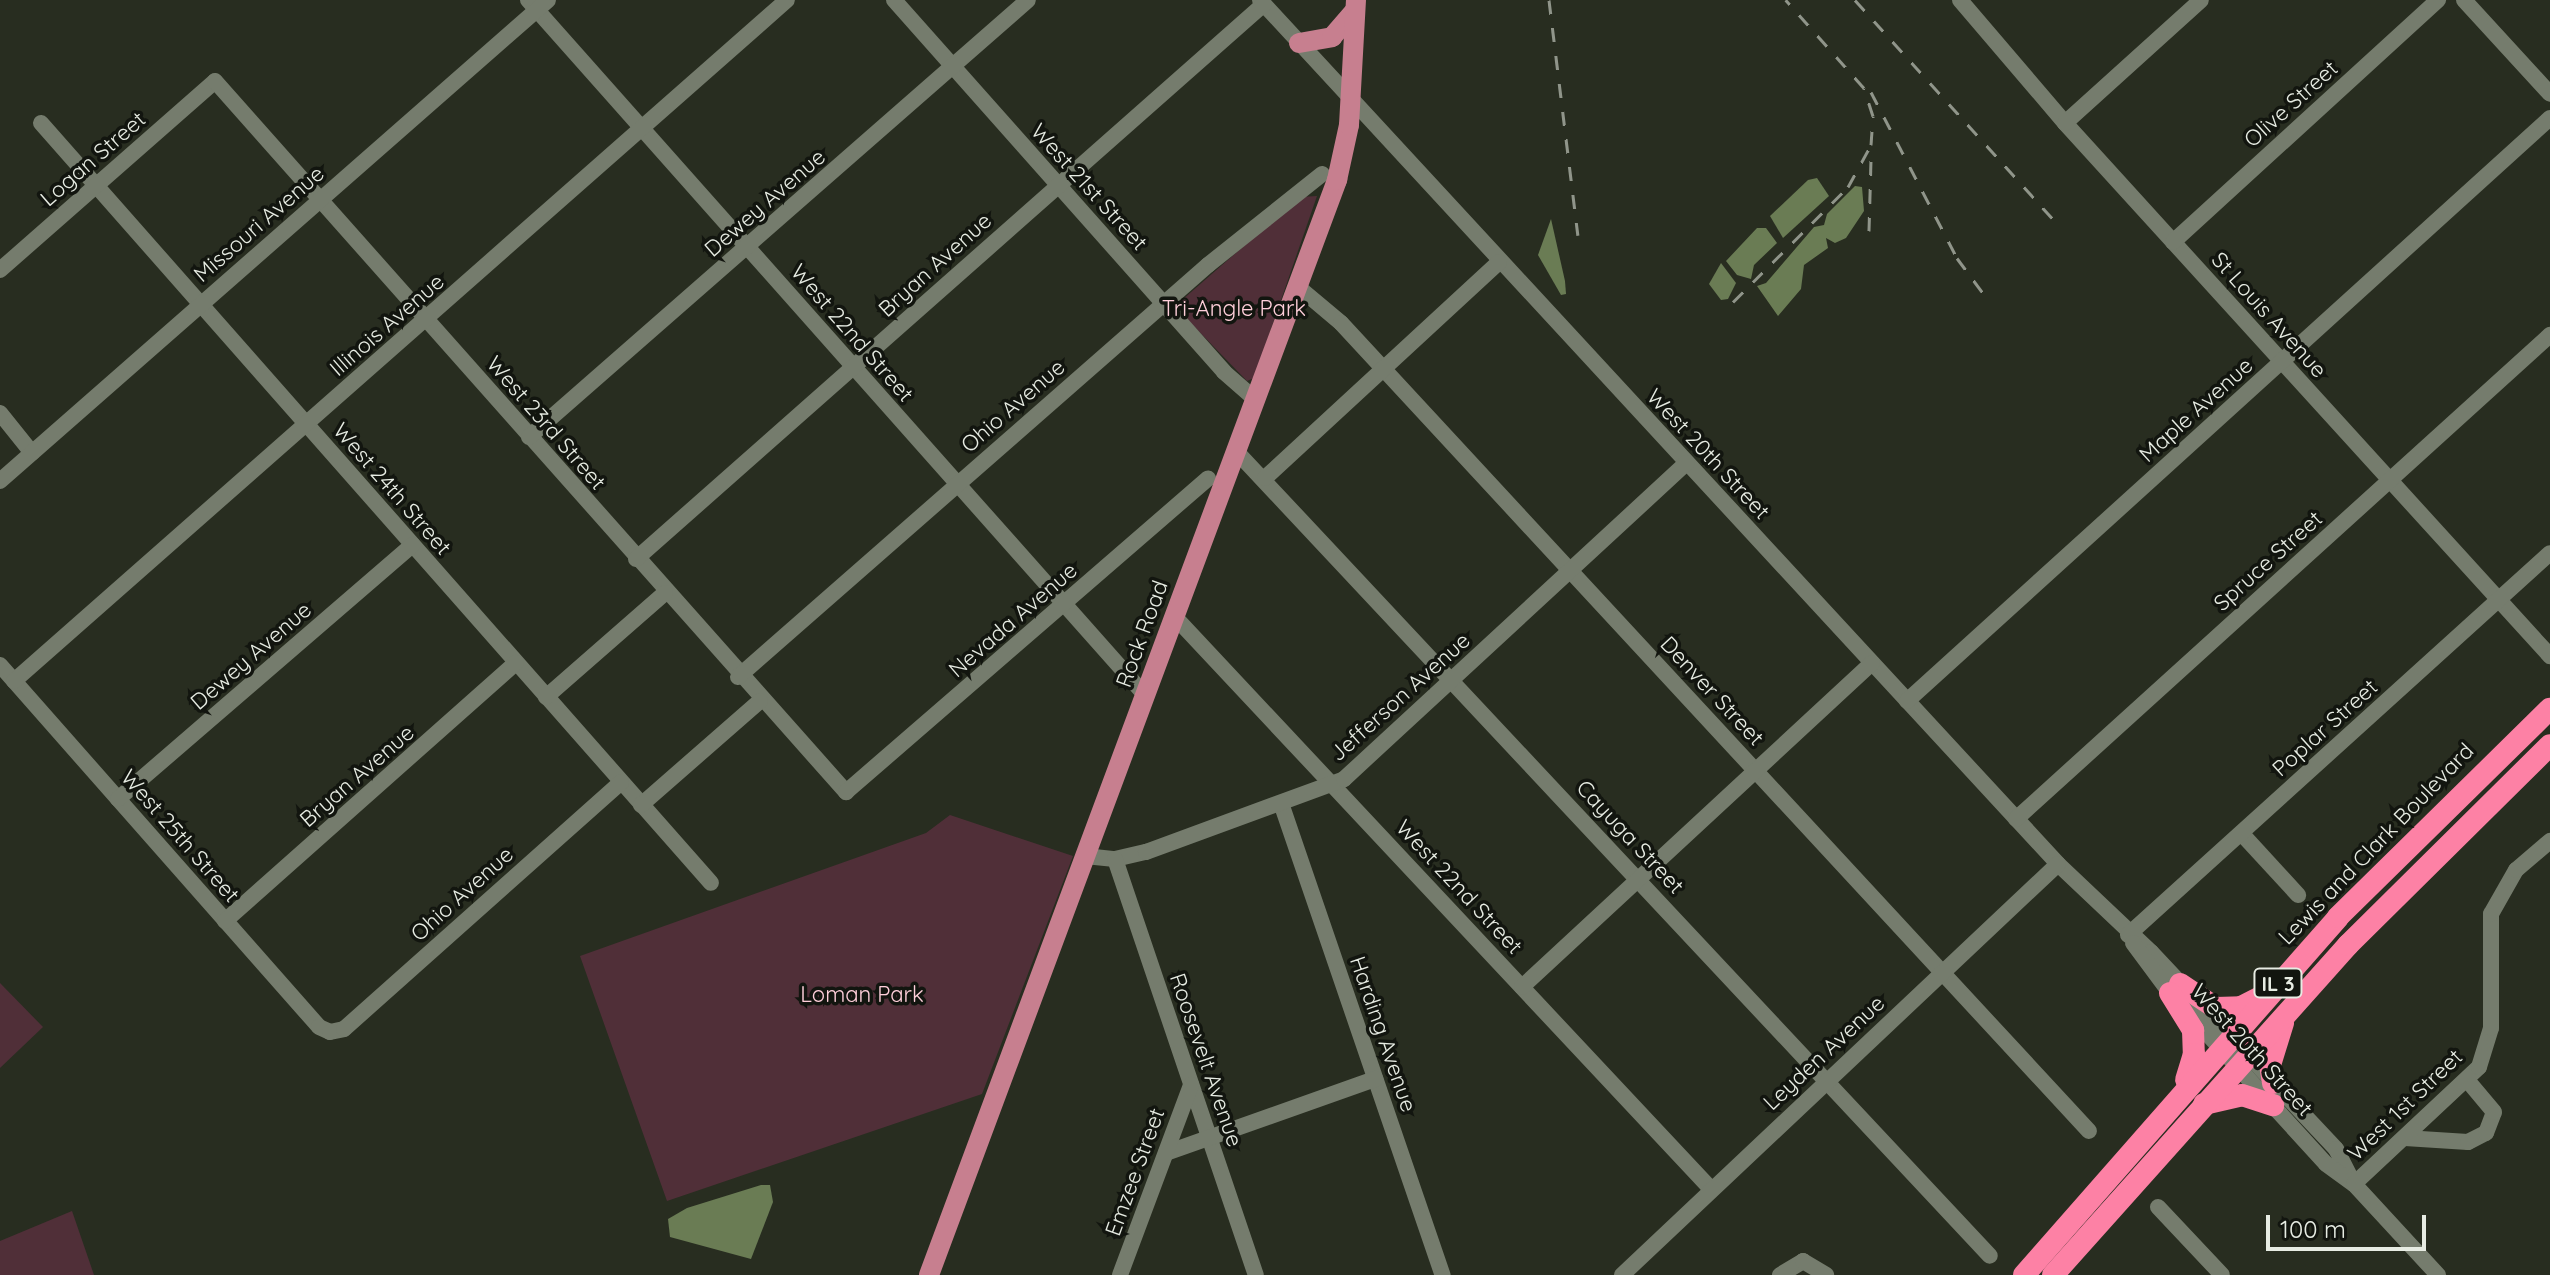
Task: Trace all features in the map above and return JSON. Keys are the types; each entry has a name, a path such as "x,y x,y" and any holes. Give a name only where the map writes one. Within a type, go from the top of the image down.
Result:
{"highway":[{"name":"Lewis and Clark Boulevard","path":"2024,1275 2225,1042 2392,860 2550,709"},
{"name":"IL 3","path":"2053,1275 2291,1007 2550,745"},
{"path":"2175,988 2216,1008 2229,1010 2272,990"},
{"path":"2175,988 2195,1042 2181,1092"},
{"path":"2203,1105 2242,1095 2273,1094 2274,1044 2291,1007"}],"main road":[{"path":"1299,43 1332,37 1356,6"},
{"name":"Rock Road","path":"929,1275 1337,180 1351,101 1356,6"}],"street":[{"name":"Illinois Avenue","path":"14,681 787,0"},
{"name":"West 21st Street","path":"894,0 1163,304 1255,399"},
{"name":"Dewey Avenue","path":"529,437 1028,0"},
{"path":"2065,123 2201,0"},
{"name":"Olive Street","path":"2173,242 2438,0"},
{"path":"2464,0 2550,94"},
{"name":"St Louis Avenue","path":"1959,1 2065,123 2550,656"},
{"name":"West 20th Street","path":"1262,2 2016,819 2128,935 2273,1094 2326,1164 2354,1184 2430,1272"},
{"name":"Bryan Avenue","path":"636,559 1262,2"},
{"name":"West 22nd Street","path":"537,3 642,129 1145,695"},
{"name":"Missouri Avenue","path":"0,481 320,200 537,3"},
{"name":"West 23rd Street","path":"215,81 738,677 846,792"},
{"name":"Logan Street","path":"0,270 215,81"},
{"name":"Maple Avenue","path":"1907,701 2550,118"},
{"name":"West 24th Street","path":"41,123 711,883"},
{"name":"Ohio Avenue","path":"738,677 1280,203 1322,174"},
{"path":"1265,478 1499,262"},
{"name":"Denver Street","path":"1297,286 1314,296 1383,369 2089,1131"},
{"name":"Spruce Street","path":"2016,819 2550,335"},
{"path":"0,413 32,453"},
{"name":"Cayuga Street","path":"1235,450 1265,478 1990,1256"},
{"name":"Jefferson Avenue","path":"1085,856 1115,859 1282,806 1334,785 1454,680 1686,463"},
{"name":"Nevada Avenue","path":"846,792 1208,478"},
{"name":"Dewey Avenue","path":"118,799 412,545"},
{"name":"Poplar Street","path":"2128,935 2550,553"},
{"path":"546,697 665,593"},
{"name":"West 22nd Street","path":"1174,616 1711,1189"},
{"name":"Bryan Avenue","path":"225,921 516,663"},
{"path":"1522,987 1872,663"},
{"name":"West 25th Street","path":"0,665 319,1027 330,1032"},
{"path":"641,805 760,701"},
{"name":"Ohio Avenue","path":"330,1032 344,1029 621,782"},
{"name":"Harding Avenue","path":"1282,806 1443,1275"},
{"path":"2242,834 2298,895"},
{"name":"West 1st Street","path":"2354,1184 2468,1081 2489,1041 2489,930 2496,900 2516,870 2550,841"},
{"name":"Roosevelt Avenue","path":"1115,859 1256,1275"},
{"name":"Leyden Avenue","path":"1622,1275 2058,864"},
{"path":"1166,1153 1375,1079"},
{"path":"2405,1138 2468,1142 2486,1133 2494,1112 2468,1081"},
{"name":"Emzee Street","path":"1120,1275 1191,1085"},
{"path":"2158,1207 2222,1275"},
{"path":"1780,1275 1803,1261 1826,1275"}],"green space":[{"name":"Tri-Angle Park","path":"1317,196 1254,378 1247,381 1182,314 1182,300 1300,197"},
{"name":"Loman Park","path":"950,815 1073,856 982,1094 667,1201 580,956 926,833"},
{"path":"0,983 43,1027 0,1068"},
{"path":"72,1211 94,1275 0,1275 0,1241"}],"shaded area":[{"path":"1817,178 1829,196 1783,238 1770,216 1808,180"},
{"path":"1855,186 1862,187 1864,211 1846,238 1835,243 1826,238 1828,248 1804,265 1801,289 1778,316 1757,286 1766,283 1814,227 1824,225 1827,214"},
{"path":"1551,219 1565,281 1566,294 1561,295 1538,255"},
{"path":"1757,228 1766,228 1777,243 1754,265 1751,279 1737,275 1726,261"},
{"path":"1721,263 1736,283 1728,299 1721,300 1709,284"},
{"path":"761,1185 770,1185 773,1202 751,1259 670,1237 668,1219 687,1208"}],"railway":[{"path":"1549,0 1578,235"},
{"path":"1733,302 1848,187 1871,145 1873,116 1864,88 1786,0"},
{"path":"1855,0 2055,221"},
{"path":"1871,92 1957,258 1983,293"},
{"path":"1869,231 1871,158"}]}
